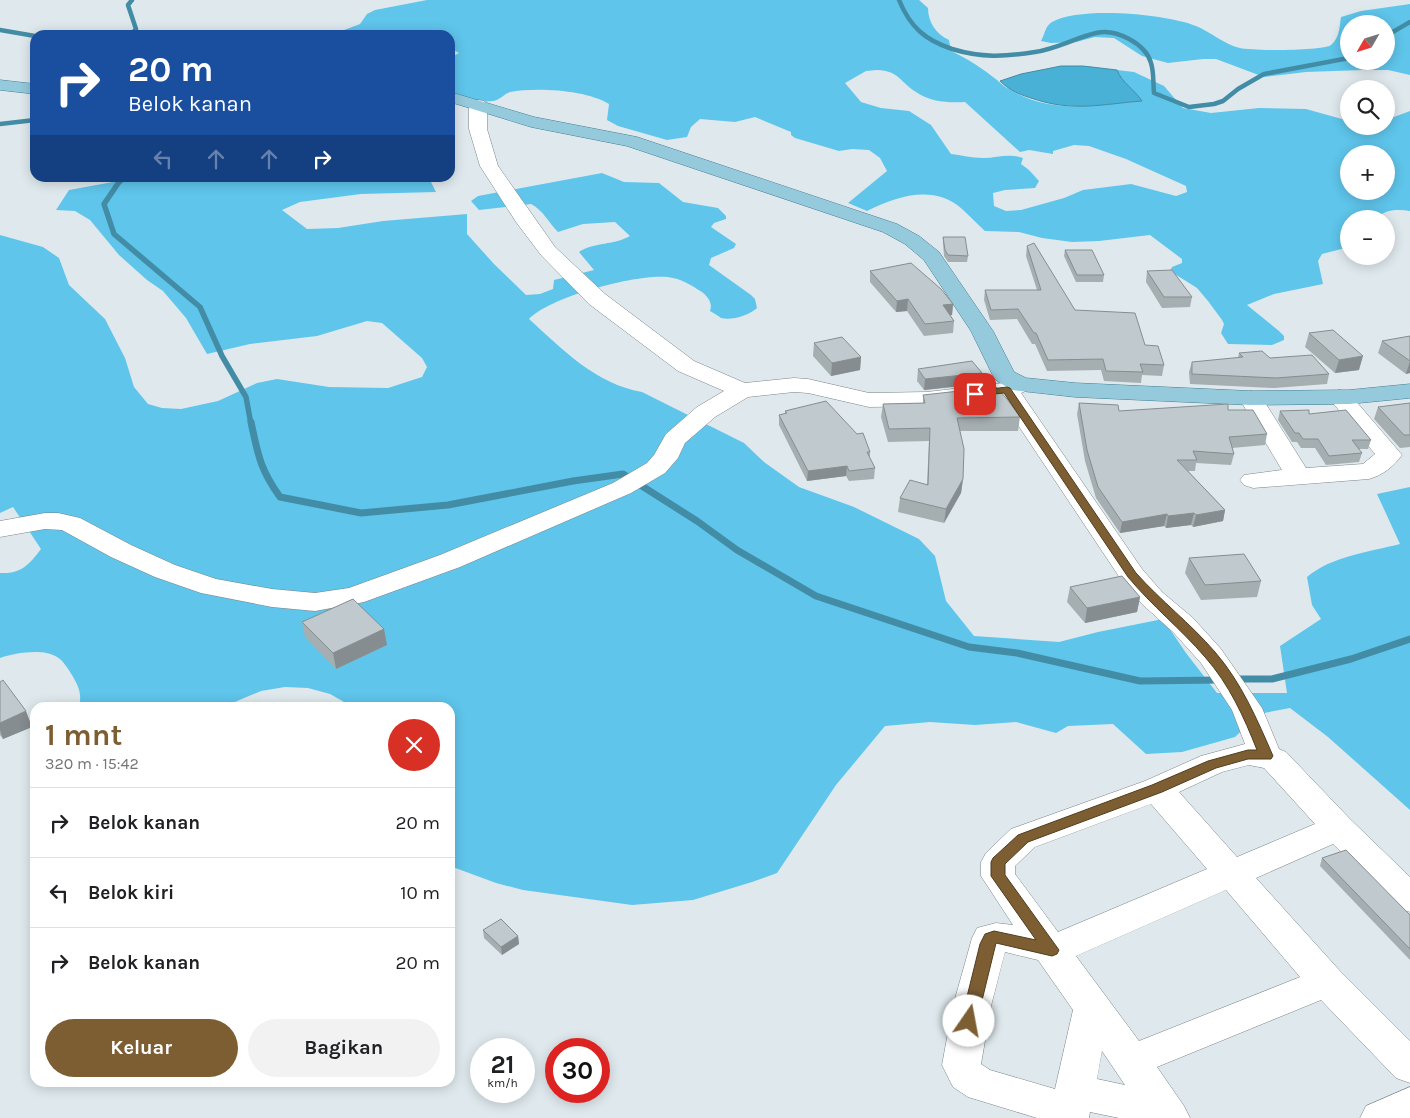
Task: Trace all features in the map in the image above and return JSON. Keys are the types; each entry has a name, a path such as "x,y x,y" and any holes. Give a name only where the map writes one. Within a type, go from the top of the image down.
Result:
{"main road":[{"path":"0,85 30,88"},
{"path":"455,98 548,126 631,141 890,228 908,237 923,246 932,256 982,331 1005,376 1014,387 1251,398 1340,397 1410,391"}],"street":[{"path":"478,105 478,128 489,166 526,222 548,251 597,299 676,360 711,378 742,390"},
{"path":"0,529 45,521 71,524 165,571 211,587 272,598 315,602 354,596 412,575 622,488 656,468 665,458 675,438 706,412 742,390 794,385 808,386 869,400 927,399 1014,387 1132,575 1152,598 1183,625 1211,656 1232,689 1247,708 1266,756"},
{"path":"1254,480 1369,471 1382,463 1389,455 1340,397"},
{"path":"1251,398 1299,477"},
{"path":"1167,1115 1131,1061 998,876 998,862 1023,838 1157,789 1212,764 1248,754 1266,756 1275,760 1338,828 1410,898"},
{"path":"1157,789 1327,982 1410,1066"},
{"path":"1167,1115 1071,1106 969,1080 961,1065 972,1006 990,938 1005,938 1052,950 1338,828"},
{"path":"1131,1061 1327,982"},
{"path":"1071,1106 1092,1009"},
{"path":"1380,1118 1410,1104"}],"shaded area":[{"path":"427,0 919,0 928,8 929,18 934,27 949,40 951,51 980,68 1007,88 1041,102 1058,105 1091,106 1142,101 1121,79 1117,70 1134,72 1164,86 1183,108 1211,113 1259,108 1306,109 1340,118 1340,135 1395,135 1395,117 1410,111 1410,211 1340,210 1340,249 1322,254 1318,261 1323,284 1274,294 1247,305 1279,331 1284,336 1284,340 1272,345 1228,344 1221,333 1224,324 1208,301 1197,288 1170,271 1172,267 1182,263 1182,259 1150,235 1072,242 1042,238 1019,232 985,231 951,201 928,195 903,197 867,211 848,203 887,171 880,158 869,150 852,149 839,151 795,138 791,135 791,132 755,117 735,122 700,119 691,127 687,137 667,140 618,126 607,120 609,104 599,99 575,93 533,90 510,92 493,101 455,102 455,55 459,53 455,51 455,30 344,30 360,24 367,14 375,10","holes":["866,71 895,74 910,88 927,98 946,102 965,102 1020,152 1029,150 1053,154 1053,151 1074,145 1089,146 1126,159 1186,186 1187,192 1176,196 1131,184 1083,190 1064,198 1021,210 1006,211 994,206 993,193 1005,190 1035,188 1039,181 1021,164 1023,158 1008,156 979,158 951,154 931,125 909,111 881,108 861,102 845,83"]},
{"path":"1410,4 1410,75 1388,70 1395,70 1395,15 1348,15 1361,11"},
{"path":"1102,13 1145,15 1182,22 1196,26 1228,44 1247,49 1272,50 1325,47 1334,42 1340,24 1340,70 1362,70 1306,72 1264,77 1216,59 1168,63 1142,56 1114,38 1095,37 1076,42 1051,43 1041,41 1046,28 1052,22 1065,17"},
{"path":"1061,66 1083,66 1117,70 1122,79 1142,101 1088,106 1062,105 1048,103 1020,94 1000,81 1021,74"},
{"path":"602,173 624,182 659,183 683,202 718,208 726,216 726,219 714,223 711,227 736,244 734,248 711,258 709,265 755,299 757,308 750,313 730,319 721,318 710,311 711,305 708,298 694,287 681,280 653,277 615,283 573,295 540,311 529,319 568,354 595,374 625,388 642,392 744,443 764,462 799,487 854,507 919,539 935,556 946,601 974,636 1059,642 1163,619 1217,693 1287,693 1280,646 1321,619 1312,605 1307,577 1339,559 1400,544 1377,494 1410,487 1410,810 1328,737 1290,708 1259,714 1235,737 1182,752 1146,754 1113,724 1068,726 1056,733 1016,722 975,725 930,722 885,726 836,785 777,873 693,900 632,905 523,890 496,883 455,868 455,702 344,702 330,694 308,688 285,687 261,691 235,702 80,702 80,694 72,675 57,657 37,652 13,654 0,658 0,573 19,570 32,560 41,549 13,507 0,513 0,235 43,247 59,258 69,285 105,319 125,358 134,387 148,404 162,408 181,409 218,401 257,383 277,379 329,387 388,388 422,377 427,367 422,358 382,323 367,321 317,336 250,344 207,354 186,318 163,291 147,280 119,255 90,220 75,211 56,210 69,190 113,182 431,182 436,192 361,194 300,202 282,210 307,229 338,228 383,221 467,214 467,234 526,295 540,294 553,289 554,280 594,270 579,252 630,236 615,222 583,224 558,232 542,213 531,204 479,210 471,201 478,196"}],"building":[{"path":"943,237 965,237 968,256 948,255 945,250"},
{"path":"1034,243 1075,310 1135,313 1145,345 1158,346 1164,365 1140,364 1143,372 1106,371 1103,359 1048,360 1036,333 1034,333 1018,309 991,310 985,290 1041,290 1027,246"},
{"path":"1065,250 1092,250 1104,275 1077,275"},
{"path":"911,263 941,289 953,304 943,305 954,321 925,324 908,299 897,301 870,271"},
{"path":"1172,270 1192,297 1164,297 1147,271"},
{"path":"1333,330 1363,356 1339,360 1309,333"},
{"path":"1410,336 1410,361 1382,341"},
{"path":"842,337 861,357 832,363 814,343"},
{"path":"1262,351 1270,358 1312,355 1329,374 1276,378 1192,374 1192,362 1243,357 1239,353"},
{"path":"972,361 982,373 925,379 918,369"},
{"path":"996,387 1020,417 957,418 964,449 963,479 946,509 900,498 910,480 928,485 930,428 889,429 883,404 925,403 923,395"},
{"path":"826,401 857,434 863,433 870,452 867,452 875,468 849,471 847,466 808,471 779,415 787,413 785,411"},
{"path":"1079,403 1118,405 1119,411 1228,404 1228,410 1253,410 1267,434 1229,437 1234,454 1193,451 1197,460 1177,460 1225,510 1196,515 1194,513 1168,516 1167,514 1122,522 1098,487 1087,450"},
{"path":"1410,403 1410,435 1404,435 1378,407"},
{"path":"1309,410 1309,414 1346,410 1371,440 1352,440 1362,453 1329,456 1318,439 1303,439 1299,433 1295,433 1280,411"},
{"path":"1244,554 1261,581 1205,585 1189,558"},
{"path":"1122,576 1140,597 1087,608 1070,587"},
{"path":"353,599 384,629 333,653 302,622"},
{"path":"3,680 26,711 0,723 0,682"},
{"path":"1346,850 1410,915 1410,949 1322,858"},
{"path":"501,919 518,936 501,947 483,930"}],"waterway":[{"path":"132,0 128,5 135,30"},
{"path":"899,0 913,25 926,37 952,49 973,54 993,56 1024,54 1043,51 1096,33 1104,32 1121,35 1137,44 1148,56 1153,70 1154,93 1189,107 1223,101 1238,89 1264,74 1340,60"},
{"path":"1395,31 1410,22"},
{"path":"0,30 30,35"},
{"path":"0,124 30,121"},
{"path":"117,185 120,182"},
{"path":"117,185 104,204 114,234 200,307 222,356 246,397 251,424"},
{"path":"251,422 261,461 268,478 280,497 361,513 448,505 573,481 623,474 697,521 737,550 816,596 969,647 1017,653 1140,681 1221,680"},
{"path":"1234,679 1272,679 1351,659 1410,639"}],"route":[{"path":"969,1021 990,938 1005,938 1052,950 998,876 998,862 1023,838 1157,789 1212,764 1248,754 1266,756 1247,708 1232,689 1211,656 1183,625 1152,598 1132,575 1007,390 975,394"}]}
